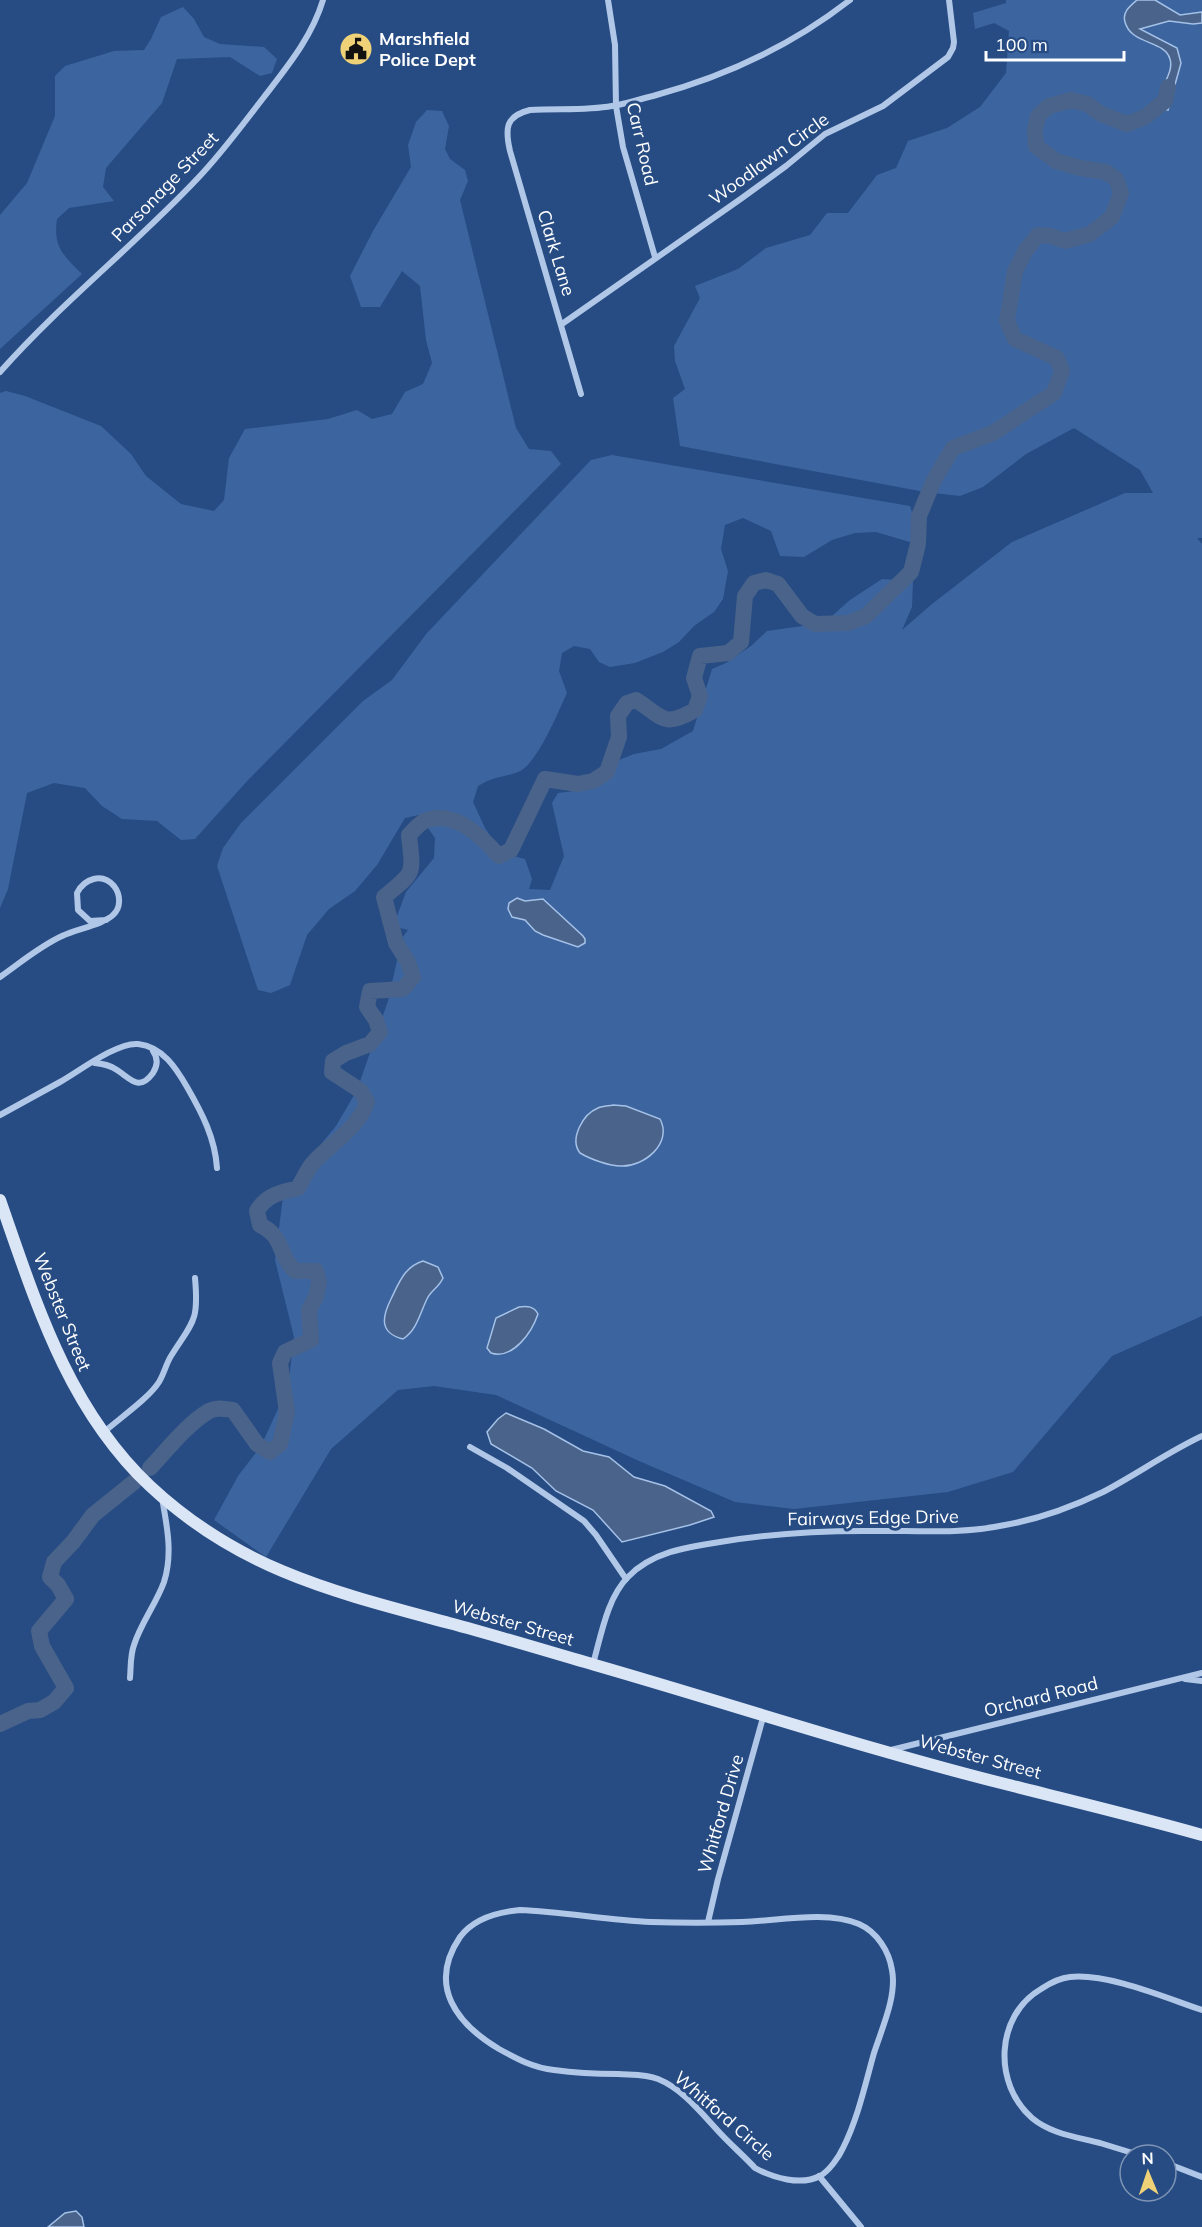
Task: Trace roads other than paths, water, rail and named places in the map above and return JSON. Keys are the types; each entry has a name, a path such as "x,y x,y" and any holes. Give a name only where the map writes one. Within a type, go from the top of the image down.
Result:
{"street":[{"name":"Parsonage Street","path":"0,372 22,347 123,252 207,168 286,67 318,16 323,0"},
{"name":"Carr Road","path":"608,0 615,45 616,106 623,147 655,257"},
{"path":"616,106 688,87 756,59 799,35 850,0"},
{"name":"Woodlawn Circle","path":"562,324 742,198 825,134 883,106 948,57 954,48 949,0"},
{"name":"Clark Lane","path":"581,394 507,136 510,121 520,112 616,106"},
{"path":"0,977 60,937 106,920 118,908 117,890 104,879 88,881 77,893 78,910 90,921 106,920"},
{"path":"0,1114 130,1044 137,1044 171,1061 210,1132 215,1146 217,1168"},
{"path":"93,1063 112,1067 130,1081 143,1082 156,1068 157,1056 153,1050"},
{"name":"Webster Street","path":"0,1200 35,1301 77,1394 132,1468 188,1519 241,1553 282,1572 354,1597 593,1664 888,1751 1202,1835"},
{"path":"104,1432 145,1398 159,1382 169,1359 191,1327 197,1311 195,1278"},
{"name":"Fairways Edge Drive","path":"593,1664 612,1603 626,1579 658,1556 678,1550 775,1534 863,1531 954,1532 1028,1520 1050,1514 1102,1492 1202,1436"},
{"path":"470,1447 507,1468 584,1521 626,1579"},
{"path":"130,1678 134,1646 145,1618 157,1600 168,1561 169,1539 161,1496"},
{"name":"Orchard Road","path":"888,1751 1202,1673"},
{"path":"1181,1678 1202,1682"},
{"name":"Whitford Drive","path":"708,1922 765,1714"},
{"name":"Whitford Circle","path":"503,1911 541,1911 649,1922 708,1922 838,1918 870,1929 885,1949 892,1971 893,1984 889,2005 854,2122 835,2161 819,2176 799,2180 781,2179 755,2168 695,2106 659,2079 640,2075 554,2071 516,2059 484,2040 468,2027 456,2014 450,2001 447,1978 455,1945 473,1924 503,1911"},
{"path":"1118,2149 1051,2130 1024,2110 1013,2095 1006,2075 1004,2045 1007,2030 1013,2019 1027,1999 1055,1981 1068,1977 1092,1977 1113,1982 1202,2010"},
{"path":"1178,2168 1202,2177"},
{"path":"819,2176 861,2227"}],"waterway":[{"path":"150,1468 193,1423 215,1409 233,1410 257,1444 270,1452 280,1444 287,1412 280,1363 285,1352 311,1340 309,1310 316,1297 319,1282 316,1271 295,1271 289,1265 277,1240 260,1225 257,1211 269,1198 298,1188 313,1163 351,1128 363,1112 367,1102 361,1091 332,1072 333,1061 346,1053 370,1044 380,1032 376,1020 367,1007 370,991 403,989 413,977 408,962 396,943 384,897 402,882 410,871 409,835 424,821 437,818 448,819 467,827 499,856 511,850 545,779 578,784 593,781 607,772 619,737 618,716 627,703 636,700 664,719 676,719 695,710 700,696 694,678 700,656 728,653 741,642 745,596 754,583 766,580 778,584 802,616 815,624 848,623 866,616 911,572 918,544 919,516 934,480 953,448 993,433 1054,393 1062,371 1057,358 1015,339 1007,321 1015,271 1026,250 1038,235 1051,236 1065,241 1090,234 1112,217 1121,193 1116,179 1106,172 1056,161 1036,146 1035,130 1038,116 1049,106 1071,100 1087,104 1101,114 1127,124 1145,117 1165,101 1168,87"},
{"path":"0,1724 28,1711 40,1710 54,1702 66,1688 42,1646 39,1631 66,1599 50,1577 54,1562 73,1542 93,1515 134,1482"}],"place":[{"name":"Marshfield Police Dept","path":"356,49"}]}
